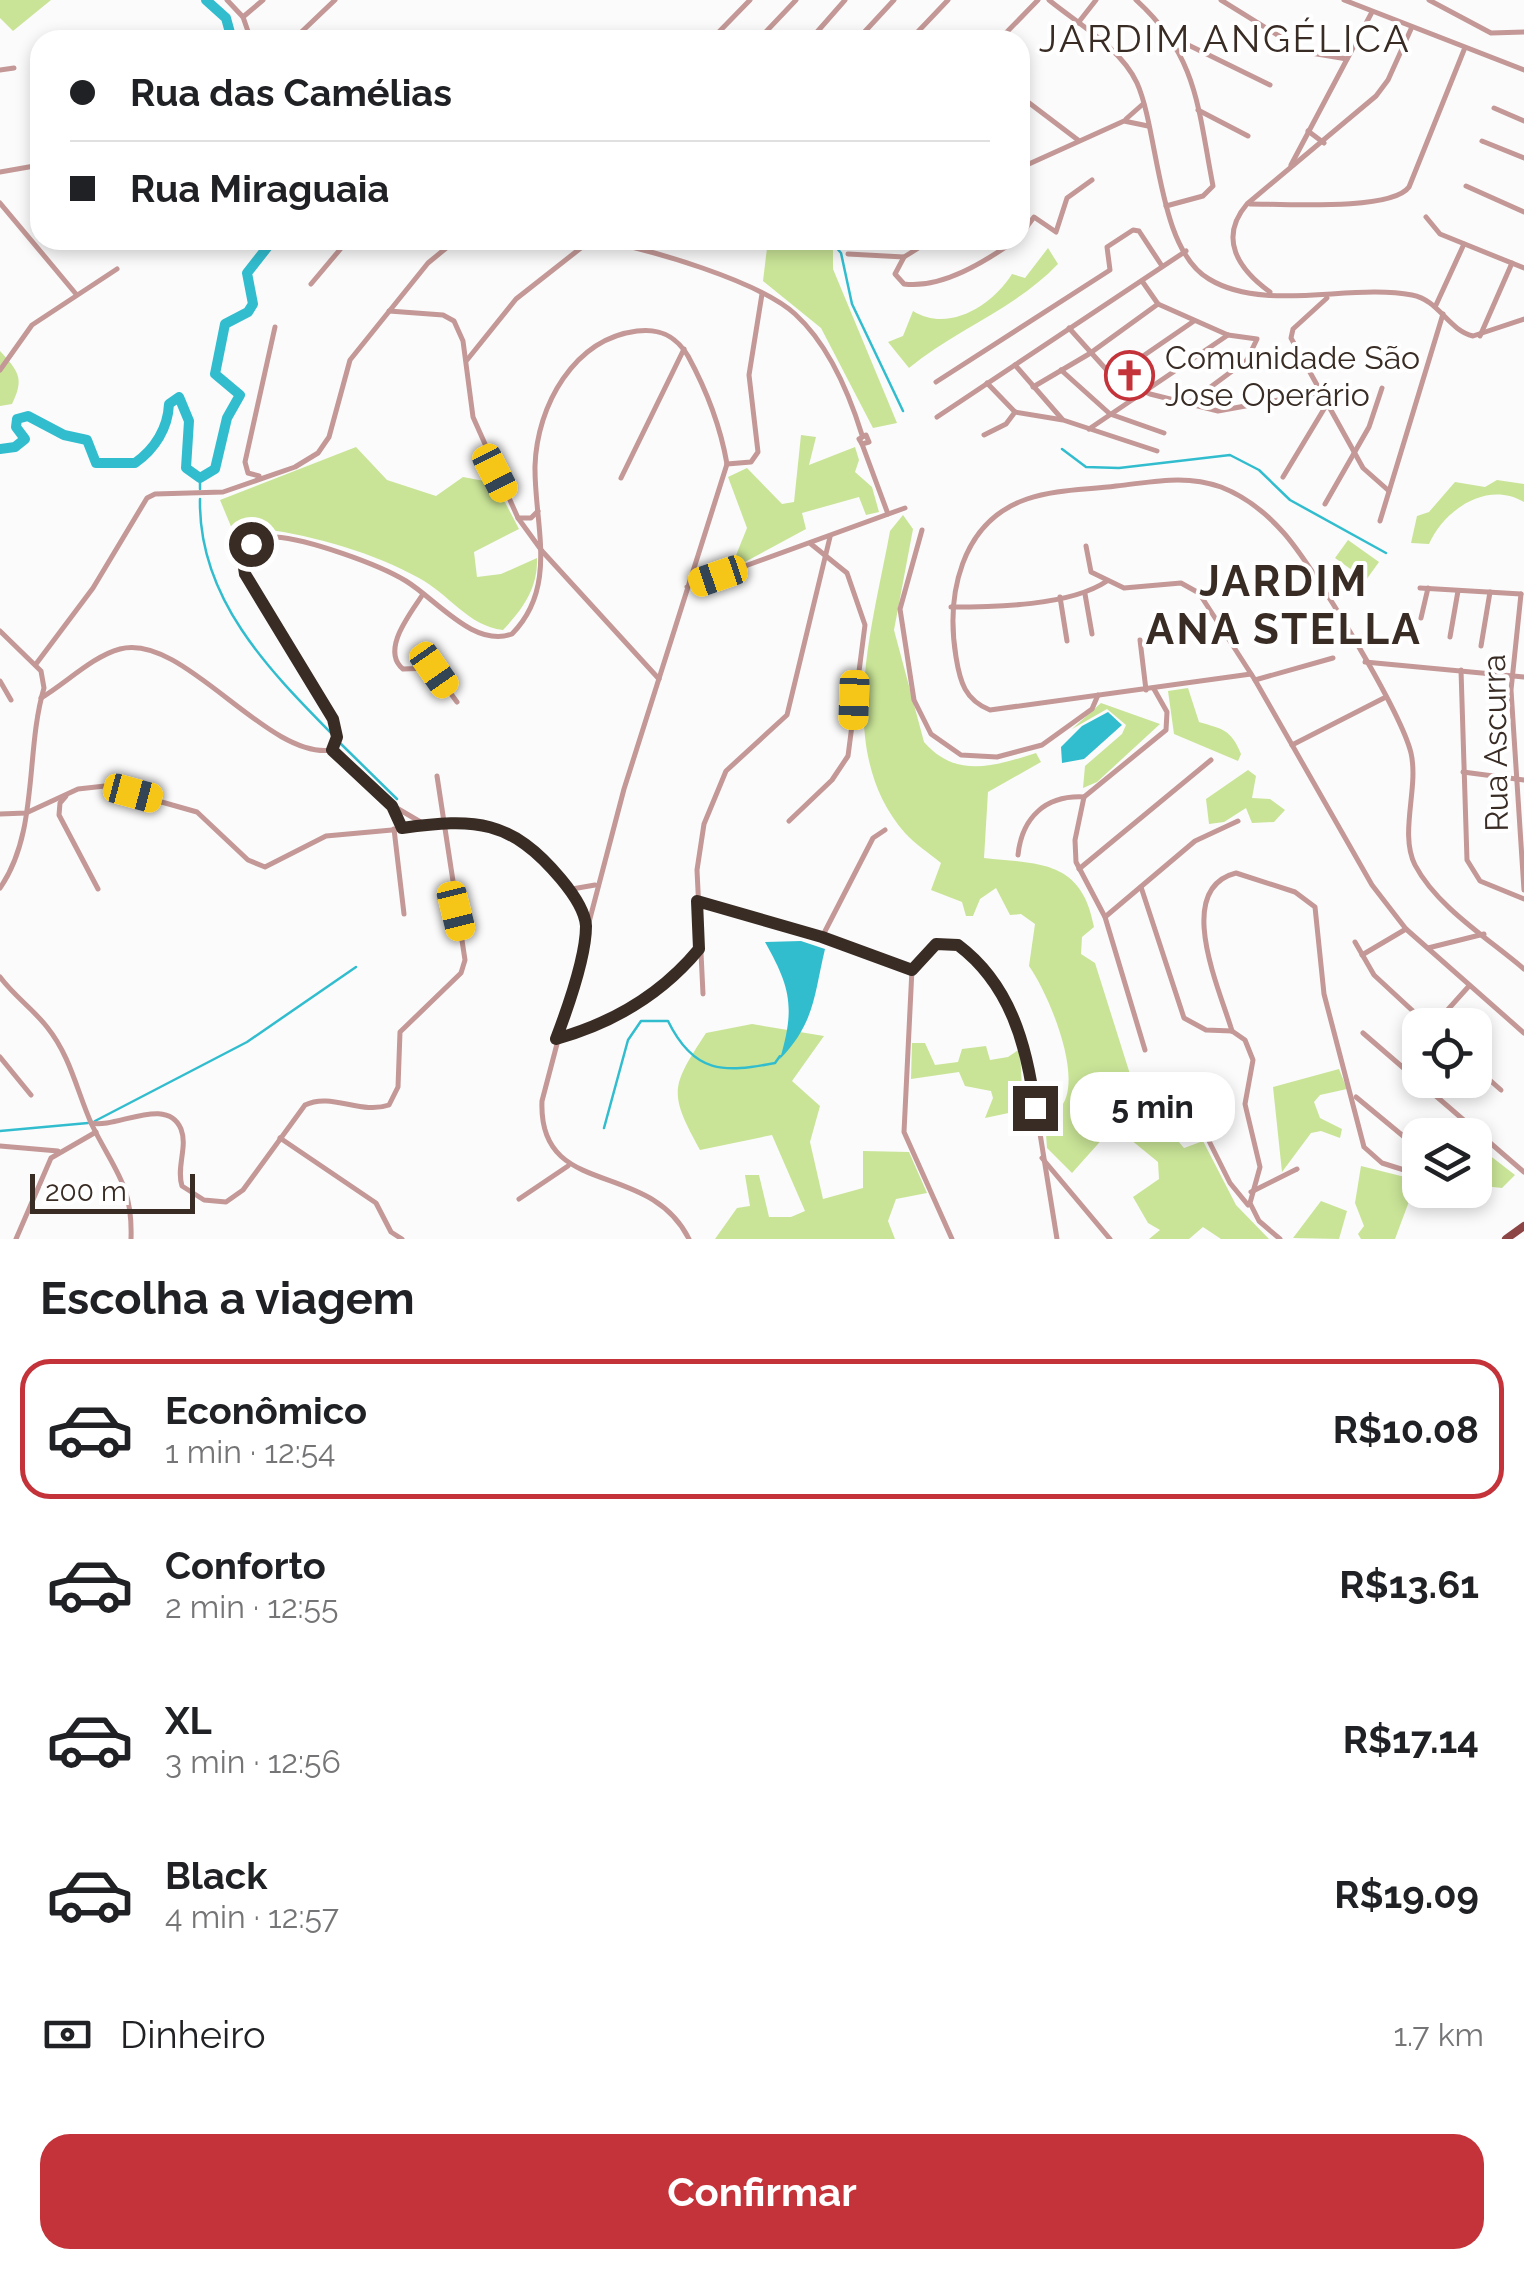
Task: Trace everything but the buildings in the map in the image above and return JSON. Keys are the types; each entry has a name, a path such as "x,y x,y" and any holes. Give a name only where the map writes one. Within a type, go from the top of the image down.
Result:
{"main road":[{"path":"1506,1239 1524,1226"}],"street":[{"path":"227,0 243,18 247,30"},
{"path":"243,18 263,0"},
{"path":"304,30 335,0"},
{"path":"721,30 750,0"},
{"path":"768,30 796,0"},
{"path":"819,30 845,0"},
{"path":"866,30 894,0"},
{"path":"920,30 948,0"},
{"path":"1009,30 1038,0"},
{"path":"1049,0 1131,72 1143,104 1166,206 1186,251 1206,278 1242,290 1271,293 1406,294 1435,306 1464,334 1480,336 1524,319"},
{"path":"1078,24 1096,0"},
{"path":"1136,0 1172,36 1185,60 1212,190 1166,206"},
{"path":"1221,0 1305,52 1347,59"},
{"path":"1344,0 1464,50 1524,70"},
{"path":"1363,8 1368,0"},
{"path":"1429,0 1491,33 1524,32"},
{"path":"1290,168 1372,12"},
{"path":"1271,293 1246,272 1235,256 1232,236 1247,204 1324,143 1382,89 1411,28"},
{"path":"1172,36 1270,86"},
{"path":"1185,60 1199,50"},
{"path":"1247,204 1381,201 1404,193 1464,50"},
{"path":"0,70 14,68"},
{"path":"1030,104 1078,140"},
{"path":"1030,163 1124,121 1143,104"},
{"path":"1494,108 1524,121"},
{"path":"1198,110 1248,136"},
{"path":"1201,126 1216,117"},
{"path":"1124,121 1148,126"},
{"path":"1308,131 1324,143"},
{"path":"1482,140 1524,158"},
{"path":"0,172 30,168"},
{"path":"1030,222 1034,217 1056,232 1067,198 1092,180"},
{"path":"1466,186 1524,212"},
{"path":"1267,188 1272,204"},
{"path":"0,204 30,240"},
{"path":"1426,217 1437,232 1524,268"},
{"path":"936,382 1108,271 1112,266 1107,248 1136,229 1162,266"},
{"path":"1435,306 1464,244"},
{"path":"39,250 76,294"},
{"path":"310,284 339,250"},
{"path":"36,664 92,588 147,498 155,494 217,494 309,460 324,446 350,360 428,262 444,250"},
{"path":"466,360 516,299 579,250"},
{"path":"641,250 762,294 797,316 814,336 848,394 862,435 870,440 862,444 888,514"},
{"path":"915,250 904,257 896,274 904,284 917,285 958,273 1002,250"},
{"path":"937,417 1186,251"},
{"path":"848,254 904,257"},
{"path":"1480,336 1512,263"},
{"path":"0,370 24,332 116,269"},
{"path":"1242,290 1246,272"},
{"path":"1142,280 1158,304 1228,336 1255,337 1258,344 1236,370 1189,403"},
{"path":"727,464 744,464 758,452 749,375 762,294"},
{"path":"1329,296 1291,336 1366,472 1390,491"},
{"path":"399,298 407,313"},
{"path":"1033,386 1089,354 1158,304"},
{"path":"389,310 450,317 461,330 473,417 518,518 542,551 659,678"},
{"path":"1380,521 1443,314"},
{"path":"1113,377 1194,321"},
{"path":"264,477 248,472 244,462 275,328"},
{"path":"1069,328 1113,377 1143,392 1218,411 1322,392"},
{"path":"332,750 337,737 333,719 245,574 242,554 261,538 287,540 376,567 482,634 508,636 521,624 538,591 542,551 538,446 572,364 598,342 630,332 664,333 684,349 715,410 727,464 597,884 545,1079 542,1118 548,1141 568,1166 636,1189 672,1216 689,1239"},
{"path":"1089,429 1228,336"},
{"path":"621,478 684,349"},
{"path":"1015,365 1062,420"},
{"path":"1061,370 1110,414 1164,433"},
{"path":"987,383 1014,412 1062,420 1157,451"},
{"path":"1325,504 1369,427 1382,388"},
{"path":"1282,477 1327,404"},
{"path":"984,434 1006,424 1014,412"},
{"path":"1332,658 1253,677 1002,710 974,703 959,671 951,607 967,551 986,527 1020,502 1084,487 1194,480 1225,489 1272,520 1302,558 1384,698 1412,758 1412,858 1432,888 1524,969"},
{"path":"687,587 904,508"},
{"path":"518,518 531,518 539,510"},
{"path":"922,530 902,587 902,637 917,712 942,745 975,758 1032,748 1084,715 1098,696"},
{"path":"703,994 697,901 700,842 713,794 726,771 787,716 830,537"},
{"path":"789,822 832,780 848,756 864,625 852,583 825,553 811,544"},
{"path":"1086,546 1089,568 1106,581 1124,588 1172,583 1191,587 1253,677 1372,885 1426,948 1523,1030"},
{"path":"951,607 997,607 1085,594 1106,581"},
{"path":"1421,618 1424,588 1522,594"},
{"path":"1450,638 1458,590"},
{"path":"1481,646 1490,592"},
{"path":"423,594 396,642 395,659 403,669 432,668 457,702"},
{"path":"1085,594 1092,634"},
{"name":"Rua Ascurra","path":"1522,594 1512,676 1524,890"},
{"path":"1060,597 1068,641"},
{"path":"0,630 36,664 43,679 26,813 12,869 0,888"},
{"path":"1140,640 1146,690"},
{"path":"41,698 109,654 136,648 172,662 300,745 332,750 392,806 425,825"},
{"path":"1365,662 1524,678"},
{"path":"1461,670 1469,867 1494,889 1524,899"},
{"path":"0,681 10,700"},
{"path":"1018,855 1022,831 1037,811 1054,799 1084,797 1166,730 1167,712 1154,690"},
{"path":"1292,745 1384,698"},
{"path":"1513,728 1524,730"},
{"path":"1079,870 1211,760"},
{"path":"1464,772 1520,779"},
{"path":"91,1121 108,1125 155,1113 174,1120 182,1133 182,1186 215,1203 226,1202 243,1190 279,1138 312,1102 364,1108 389,1105 398,1088 398,1042 405,1024 461,973 465,950 441,823 437,776"},
{"path":"0,814 26,813 68,794 106,786 188,808 208,818 248,860 265,867 326,836 480,822 509,833 544,860 569,888 586,925"},
{"path":"68,794 60,803 60,815 98,889"},
{"path":"1084,797 1075,840 1079,870 1106,917 1145,1050"},
{"path":"392,806 402,828"},
{"path":"1106,917 1195,842 1238,820"},
{"path":"394,829 404,914"},
{"path":"822,937 873,838 885,830"},
{"path":"1232,1031 1202,912 1213,888 1236,872 1295,892 1314,907 1324,994 1354,1095 1364,1147 1382,1164 1402,1170"},
{"path":"569,888 597,884"},
{"path":"1141,887 1184,1018 1206,1030 1232,1031 1245,1040 1252,1060 1245,1104 1260,1168 1250,1192 1251,1206 1259,1221 1280,1239"},
{"path":"697,901 822,937 912,970"},
{"path":"1362,955 1406,928"},
{"path":"1426,948 1484,934"},
{"path":"952,1239 904,1132 912,970 936,944 951,942 973,956 997,983 1026,1059 1057,1239"},
{"path":"1355,942 1377,978 1411,1008"},
{"path":"556,1039 622,1014 680,972 699,949"},
{"path":"0,977 49,1029 76,1078 96,1132 129,1194 131,1239"},
{"path":"1448,1008 1469,986"},
{"path":"1363,1032 1524,1172"},
{"path":"0,1058 30,1095"},
{"path":"1492,1083 1500,1090"},
{"path":"1354,1095 1402,1135"},
{"path":"1229,1097 1197,1117 1239,1198 1251,1206"},
{"path":"16,1239 44,1168 61,1152 96,1132"},
{"path":"279,1138 376,1203 391,1232 402,1239"},
{"path":"0,1146 61,1152"},
{"path":"1040,1156 1110,1239"},
{"path":"1511,1161 1524,1157"},
{"path":"520,1199 568,1166"},
{"path":"1250,1192 1297,1169"}],"green space":[{"path":"0,0 51,0 13,31 0,18"},
{"path":"1048,248 1058,264 1041,280 909,368 888,342 903,336 913,311 940,319 981,306 1012,274 1025,278"},
{"path":"767,250 833,250 833,269 897,423 873,428 821,328 763,281"},
{"path":"0,351 19,381 12,404 0,406"},
{"path":"801,435 816,437 809,465 855,447 859,460 855,472 872,487 879,512 866,515 859,497 802,513 806,529 730,570 747,528 728,477 747,468 782,504 794,502"},
{"path":"356,447 387,480 436,496 463,477 495,483 519,529 474,552 477,577 501,574 537,558 528,597 503,630 469,616 419,578 344,547 264,529 240,548 220,500"},
{"path":"1497,480 1524,484 1524,502 1496,494 1468,502 1445,520 1429,544 1411,543 1417,516 1429,512 1455,482 1485,487"},
{"path":"903,515 913,529 894,630 924,742 936,754 963,765 991,765 1036,753 1041,762 988,792 984,858 1041,865 1069,878 1080,889 1094,927 1082,937 1081,954 1095,963 1135,1090 1184,1148 1203,1141 1236,1205 1269,1239 1221,1239 1203,1227 1189,1239 1149,1239 1160,1230 1148,1223 1133,1197 1159,1179 1158,1162 1114,1126 1072,1173 1047,1148 1045,1120 1063,1104 1068,1073 1053,1013 1029,966 1035,924 1021,914 1010,915 996,888 980,899 973,916 966,916 962,902 931,890 941,863 905,833 883,800 870,765 864,726 868,647 890,531"},
{"path":"1348,540 1379,562 1366,580 1335,558"},
{"path":"1188,688 1199,722 1229,735 1241,754 1238,761 1174,734 1168,691"},
{"path":"1101,703 1160,724 1097,782 1083,788 1085,766 1122,734 1126,725 1107,709 1072,729"},
{"path":"1248,770 1256,776 1252,798 1270,799 1285,810 1274,822 1252,823 1246,808 1224,822 1209,824 1206,799"},
{"path":"752,1024 824,1036 792,1081 820,1106 810,1142 823,1199 863,1188 863,1151 909,1152 927,1193 896,1199 888,1221 895,1239 715,1239 737,1208 750,1206 745,1175 759,1175 769,1217 791,1217 805,1211 772,1135 700,1150 679,1102 680,1078 706,1033"},
{"path":"912,1043 925,1043 935,1065 958,1062 962,1049 986,1046 990,1060 1008,1057 1020,1049 1023,1110 985,1118 993,1098 991,1091 965,1086 959,1072 911,1079"},
{"path":"1339,1069 1347,1089 1320,1095 1314,1102 1320,1118 1342,1129 1340,1138 1321,1131 1311,1133 1282,1172 1273,1087"},
{"path":"1492,1157 1515,1175 1502,1188 1492,1187"},
{"path":"1361,1166 1402,1176 1402,1208 1407,1208 1395,1239 1361,1239 1358,1234 1364,1226 1355,1203"},
{"path":"1321,1201 1347,1211 1339,1239 1293,1238"}],"water":[{"path":"1108,712 1122,725 1084,759 1062,763 1061,747 1082,726"},
{"path":"801,941 825,949 807,1021 780,1059 788,1026 788,999 765,942"}],"waterway":[{"path":"206,0 226,18 229,30"},
{"path":"0,449 15,447 25,439 16,427 17,419 28,416 64,435 87,440 96,463 135,463 159,437 169,404 179,397 189,421 186,468 200,478 215,469 227,418 240,395 215,374 225,324 248,312 253,304 247,273 265,250"},
{"path":"838,250 852,304 903,411"},
{"path":"1062,449 1086,467 1119,468 1230,455 1259,470 1290,500 1386,553"},
{"path":"200,478 200,489"},
{"path":"200,499 202,535 224,600 262,657 333,735"},
{"path":"340,743 397,799"},
{"path":"95,1121 247,1042 356,967"},
{"path":"604,1128 628,1040 641,1021 668,1021 689,1051 712,1066 757,1066 775,1063 780,1056"},
{"path":"0,1131 88,1123"}],"place":[{"name":"Comunidade São Jose Operário","path":"1130,375"}],"district":[{"name":"JARDIM ANGÉLICA","path":"1225,38"},
{"name":"JARDIM ANA STELLA","path":"1284,605"}],"route":[{"path":"251,544 242,554 245,574 333,719 337,737 332,750 392,806 402,828 465,821 490,825 522,841 569,888 586,925 556,1039 622,1014 680,972 699,949 697,901 822,937 912,970 936,944 958,945 973,956 1006,998 1026,1059 1035,1108"}]}
